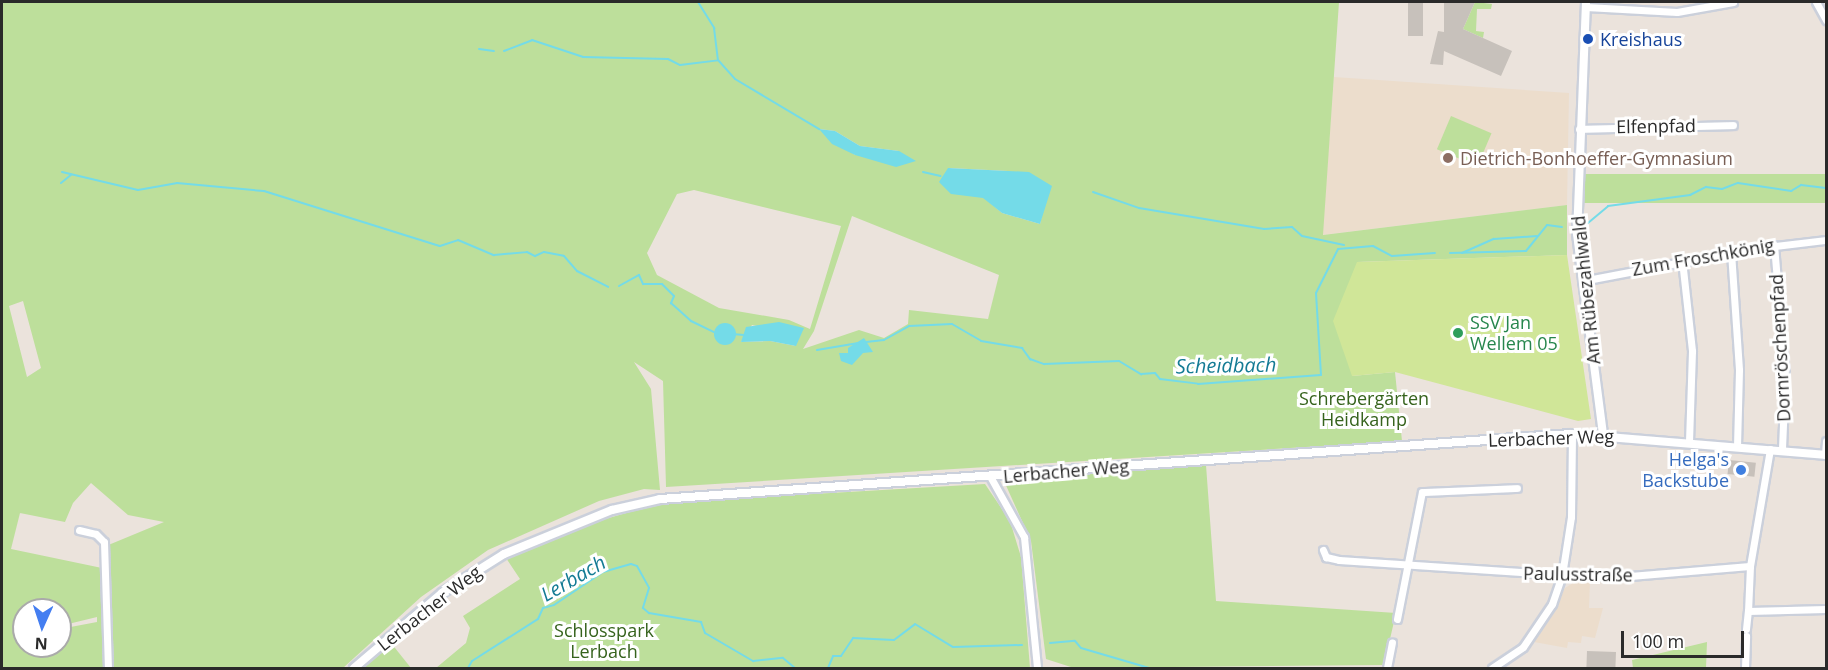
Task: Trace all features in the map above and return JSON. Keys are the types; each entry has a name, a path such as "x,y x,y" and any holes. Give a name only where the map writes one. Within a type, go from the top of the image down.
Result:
{"street":[{"path":"1586,4 1677,12 1733,2"},
{"path":"1816,2 1825,9 1827,20"},
{"name":"Am Rübezahlwald","path":"1586,4 1576,214 1586,280 1603,434"},
{"name":"Elfenpfad","path":"1579,129 1733,125"},
{"name":"Zum Froschkönig","path":"1586,280 1731,252 1827,240"},
{"name":"Dornröschenpfad","path":"1774,245 1785,376 1782,450"},
{"path":"1731,252 1739,370 1737,445"},
{"path":"1682,261 1692,351 1689,442"},
{"path":"1492,669 1523,647 1540,626 1562,575 1571,517 1572,434"},
{"name":"Lerbacher Weg","path":"354,669 463,578 537,536 612,510 677,497 991,478 1572,434 1603,434 1737,445 1826,455"},
{"path":"1826,455 1827,441"},
{"path":"1745,669 1750,566 1770,449"},
{"path":"991,478 1024,537 1037,669"},
{"path":"1397,620 1422,492 1517,488"},
{"path":"79,530 96,534 104,542 108,669"},
{"name":"Paulusstraße","path":"1323,550 1326,557 1339,560 1562,575 1630,576 1750,566"},
{"path":"1748,611 1827,609"},
{"path":"1387,669 1392,642"}],"shaded area":[{"name":"Dietrich-Bonhoeffer-Gymnasium","path":"1334,77 1569,93 1567,205 1322,235"},
{"path":"1578,580 1590,581 1589,608 1603,608 1595,638 1582,636 1581,643 1568,642 1567,648 1534,642 1565,588"}],"green space":[{"name":"Schrebergärten Heidkamp","path":"2,2 1339,2 1323,235 1567,205 1567,255 1357,262 1352,376 1395,372 1402,441 666,487 663,381 634,362 651,389 660,490 644,489 599,501 488,550 421,597 343,668 111,668 106,546 164,522 128,515 91,483 73,503 65,522 20,513 11,549 102,568 106,668 2,668","holes":["819,129 835,131 860,146 899,151 855,155","949,168 1008,171 1047,193 1040,224 1002,213","694,190 841,226 810,329 789,320 719,308 657,275 647,253 677,194","852,216 999,275 988,319 909,310 908,324 884,338 859,330 803,349 814,331","23,301 41,368 27,377 9,306","752,325 796,346 770,341 741,342"]},
{"path":"1475,2 1492,4 1491,9 1477,9 1476,31 1484,32 1483,38 1463,29"},
{"path":"1451,116 1492,133 1477,166 1437,149"},
{"path":"1583,174 1826,174 1826,203 1583,203"},
{"name":"SSV Jan Wellem 05","path":"1567,255 1591,419 1578,421 1395,372 1352,376 1333,321 1357,262"},
{"path":"1206,465 1216,601 1396,613 1384,665 1074,668 1046,659 1031,541 1004,481"},
{"name":"Schlosspark Lerbach","path":"985,484 1010,521 1021,557 1030,668 436,668 466,643 470,628 463,616 520,579 506,558 581,526 661,503"},
{"path":"1707,642 1706,668 1633,668 1632,660"},
{"path":"391,643 411,668 363,668"}],"water":[{"path":"819,129 835,131 860,146 899,151 916,161 896,167 855,155 832,144"},
{"path":"948,168 1029,172 1052,186 1040,224 1002,213 983,198 951,194 939,182"},
{"path":"779,322 804,328 796,346 770,341 741,342 746,327"},
{"path":"725,323 733,326 736,334 733,342 725,345 717,342 714,334 717,326"},
{"path":"864,338 873,352 863,353 852,365 841,361 839,353 848,353 848,348"}],"building":[{"path":"1408,2 1423,2 1423,36 1408,36"},
{"path":"1444,2 1475,2 1463,29 1512,51 1501,76 1444,51 1443,65 1430,64 1438,31 1444,32"},
{"name":"Helga's Backstube","path":"1729,460 1756,463 1754,477 1728,474"},
{"path":"1587,651 1616,652 1615,668 1586,668"}],"waterway":[{"path":"698,2 714,28 718,59"},
{"path":"504,51 532,40 583,57 668,59 680,65 718,60 735,79 819,129"},
{"path":"479,49 494,51"},
{"path":"62,172 138,190 177,183 264,191 440,246 458,240 494,255 527,252 535,256 544,252 564,256 577,271 608,287"},
{"path":"923,172 941,176"},
{"path":"61,183 71,175"},
{"name":"Scheidbach","path":"1582,228 1608,206 1690,195 1706,187 1722,189 1738,183 1791,191 1801,185 1826,188"},
{"path":"1093,192 1139,208 1264,229 1292,227 1302,236 1344,245"},
{"name":"Scheidbach","path":"1450,253 1526,251 1547,225 1562,227"},
{"name":"Scheidbach","path":"1462,253 1494,239 1537,236"},
{"name":"Scheidbach","path":"866,342 884,340 909,326 952,324 981,341 1022,348 1030,359 1044,364 1119,361 1141,374 1155,373 1160,379 1198,384 1321,375 1316,293 1338,249 1373,246 1392,256 1435,253"},
{"path":"619,286 639,275 643,284 662,284 674,296 671,303 691,321 714,332"},
{"path":"732,334 744,335"},
{"name":"Scheidbach","path":"817,350 858,343"},
{"name":"Lerbach","path":"468,668 472,661 538,619 543,608 554,605 603,572 631,564 637,566 649,588 643,608 649,613 701,622 705,633 753,661 783,658 795,668"},
{"name":"Lerbach","path":"828,668 833,656 841,656 853,638 894,640 915,624 953,647 1022,645"},
{"name":"Lerbach","path":"1050,643 1075,641 1081,648 1149,668"}],"place":[{"name":"Kreishaus","path":"1588,39"},
{"name":"Dietrich-Bonhoeffer-Gymnasium","path":"1448,158"},
{"name":"SSV Jan Wellem 05","path":"1458,333"},
{"name":"Helga's Backstube","path":"1741,470"}]}
